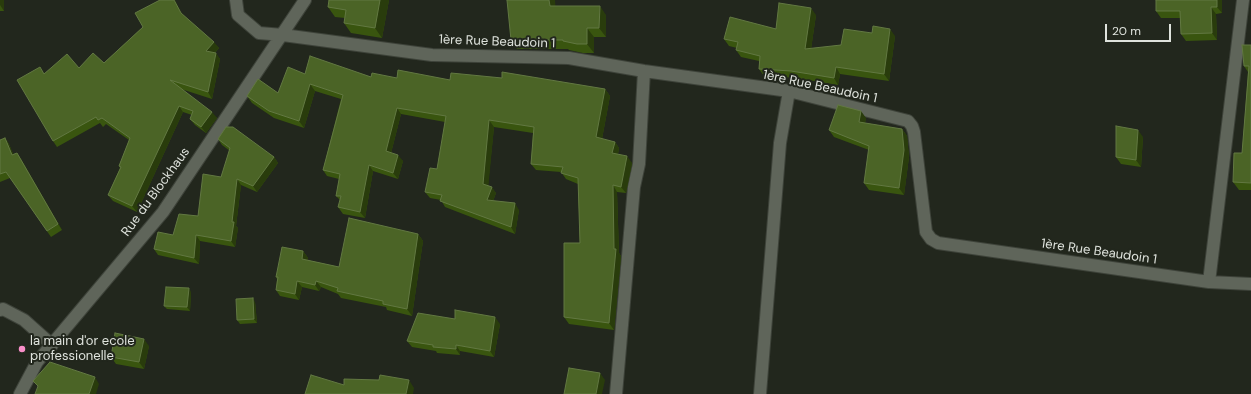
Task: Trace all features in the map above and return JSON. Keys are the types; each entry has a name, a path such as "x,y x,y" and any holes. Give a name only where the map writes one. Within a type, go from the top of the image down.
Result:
{"street":[{"name":"1ère Rue Beaudoin 1","path":"236,0 238,15 259,33 432,55 570,58 644,72 789,91 908,121 914,132 926,232 931,239 938,243 1209,282 1251,284"},
{"name":"Rue du Blockhaus","path":"20,394 37,362 163,212 305,0"},
{"path":"1209,282 1243,0"},
{"path":"616,394 634,187 639,164 644,72"},
{"path":"760,394 780,143 789,91"},
{"path":"0,310 24,320 52,345"}],"building":[{"path":"160,0 174,0 181,13 214,42 206,51 216,53 208,92 170,80 212,112 201,127 190,119 193,111 179,106 132,206 108,195 121,167 119,166 130,138 102,118 98,120 96,117 53,141 17,80 40,67 44,74 67,54 79,68 93,53 104,63 143,27 135,13"},
{"path":"329,0 380,0 375,28 344,23 346,10 328,7"},
{"path":"507,0 549,0 550,6 600,6 599,28 587,28 587,44 577,44 563,40 511,40"},
{"path":"1156,0 1217,0 1217,7 1211,7 1212,33 1181,34 1180,11 1156,11"},
{"path":"779,3 811,8 805,49 841,45 844,29 872,33 873,26 890,29 884,74 836,67 834,78 791,71 759,69 760,56 736,50 738,42 724,39 730,17 776,29"},
{"path":"1242,45 1251,45 1251,183 1233,182 1234,153 1242,153 1249,66 1244,66"},
{"path":"310,56 371,77 372,73 397,78 398,70 450,80 451,73 502,78 502,72 605,89 596,137 615,142 612,153 627,156 621,187 613,185 614,249 616,249 609,323 564,317 564,243 580,243 578,178 561,173 563,167 531,164 534,127 489,120 483,184 492,187 487,200 515,203 511,227 440,201 442,195 425,192 430,168 437,169 446,116 397,108 386,151 398,155 393,173 369,165 360,212 338,207 341,196 336,196 340,174 323,170 343,95 310,84 299,121 269,111 247,96 258,79 278,93 288,67 305,74"},
{"path":"838,105 861,111 859,122 902,129 904,150 899,188 864,183 869,146 829,130"},
{"path":"1116,126 1138,130 1136,160 1116,157"},
{"path":"226,127 233,127 274,157 253,186 237,179 231,241 196,235 194,258 154,249 158,232 173,235 179,214 198,216 203,174 221,177 230,148 218,139"},
{"path":"5,138 12,155 17,153 58,224 47,231 6,172 0,174 0,140"},
{"path":"349,218 418,234 407,309 383,304 383,301 337,291 338,288 316,281 315,285 297,281 295,294 276,290 278,277 276,277 282,247 303,251 302,259 339,267"},
{"path":"166,287 189,288 187,307 164,306"},
{"path":"253,298 254,319 237,320 236,299"},
{"path":"455,310 495,317 490,351 456,345 456,349 433,347 433,345 407,341 418,313 455,319"},
{"path":"115,333 144,339 139,362 111,357"},
{"path":"50,362 95,377 89,394 35,394 38,386 33,381"},
{"path":"569,368 600,373 596,394 564,394"},
{"path":"311,375 344,385 344,379 379,380 380,375 409,380 406,394 305,394"}],"place":[{"name":"la main d'or ecole professionelle","path":"22,349"}]}
